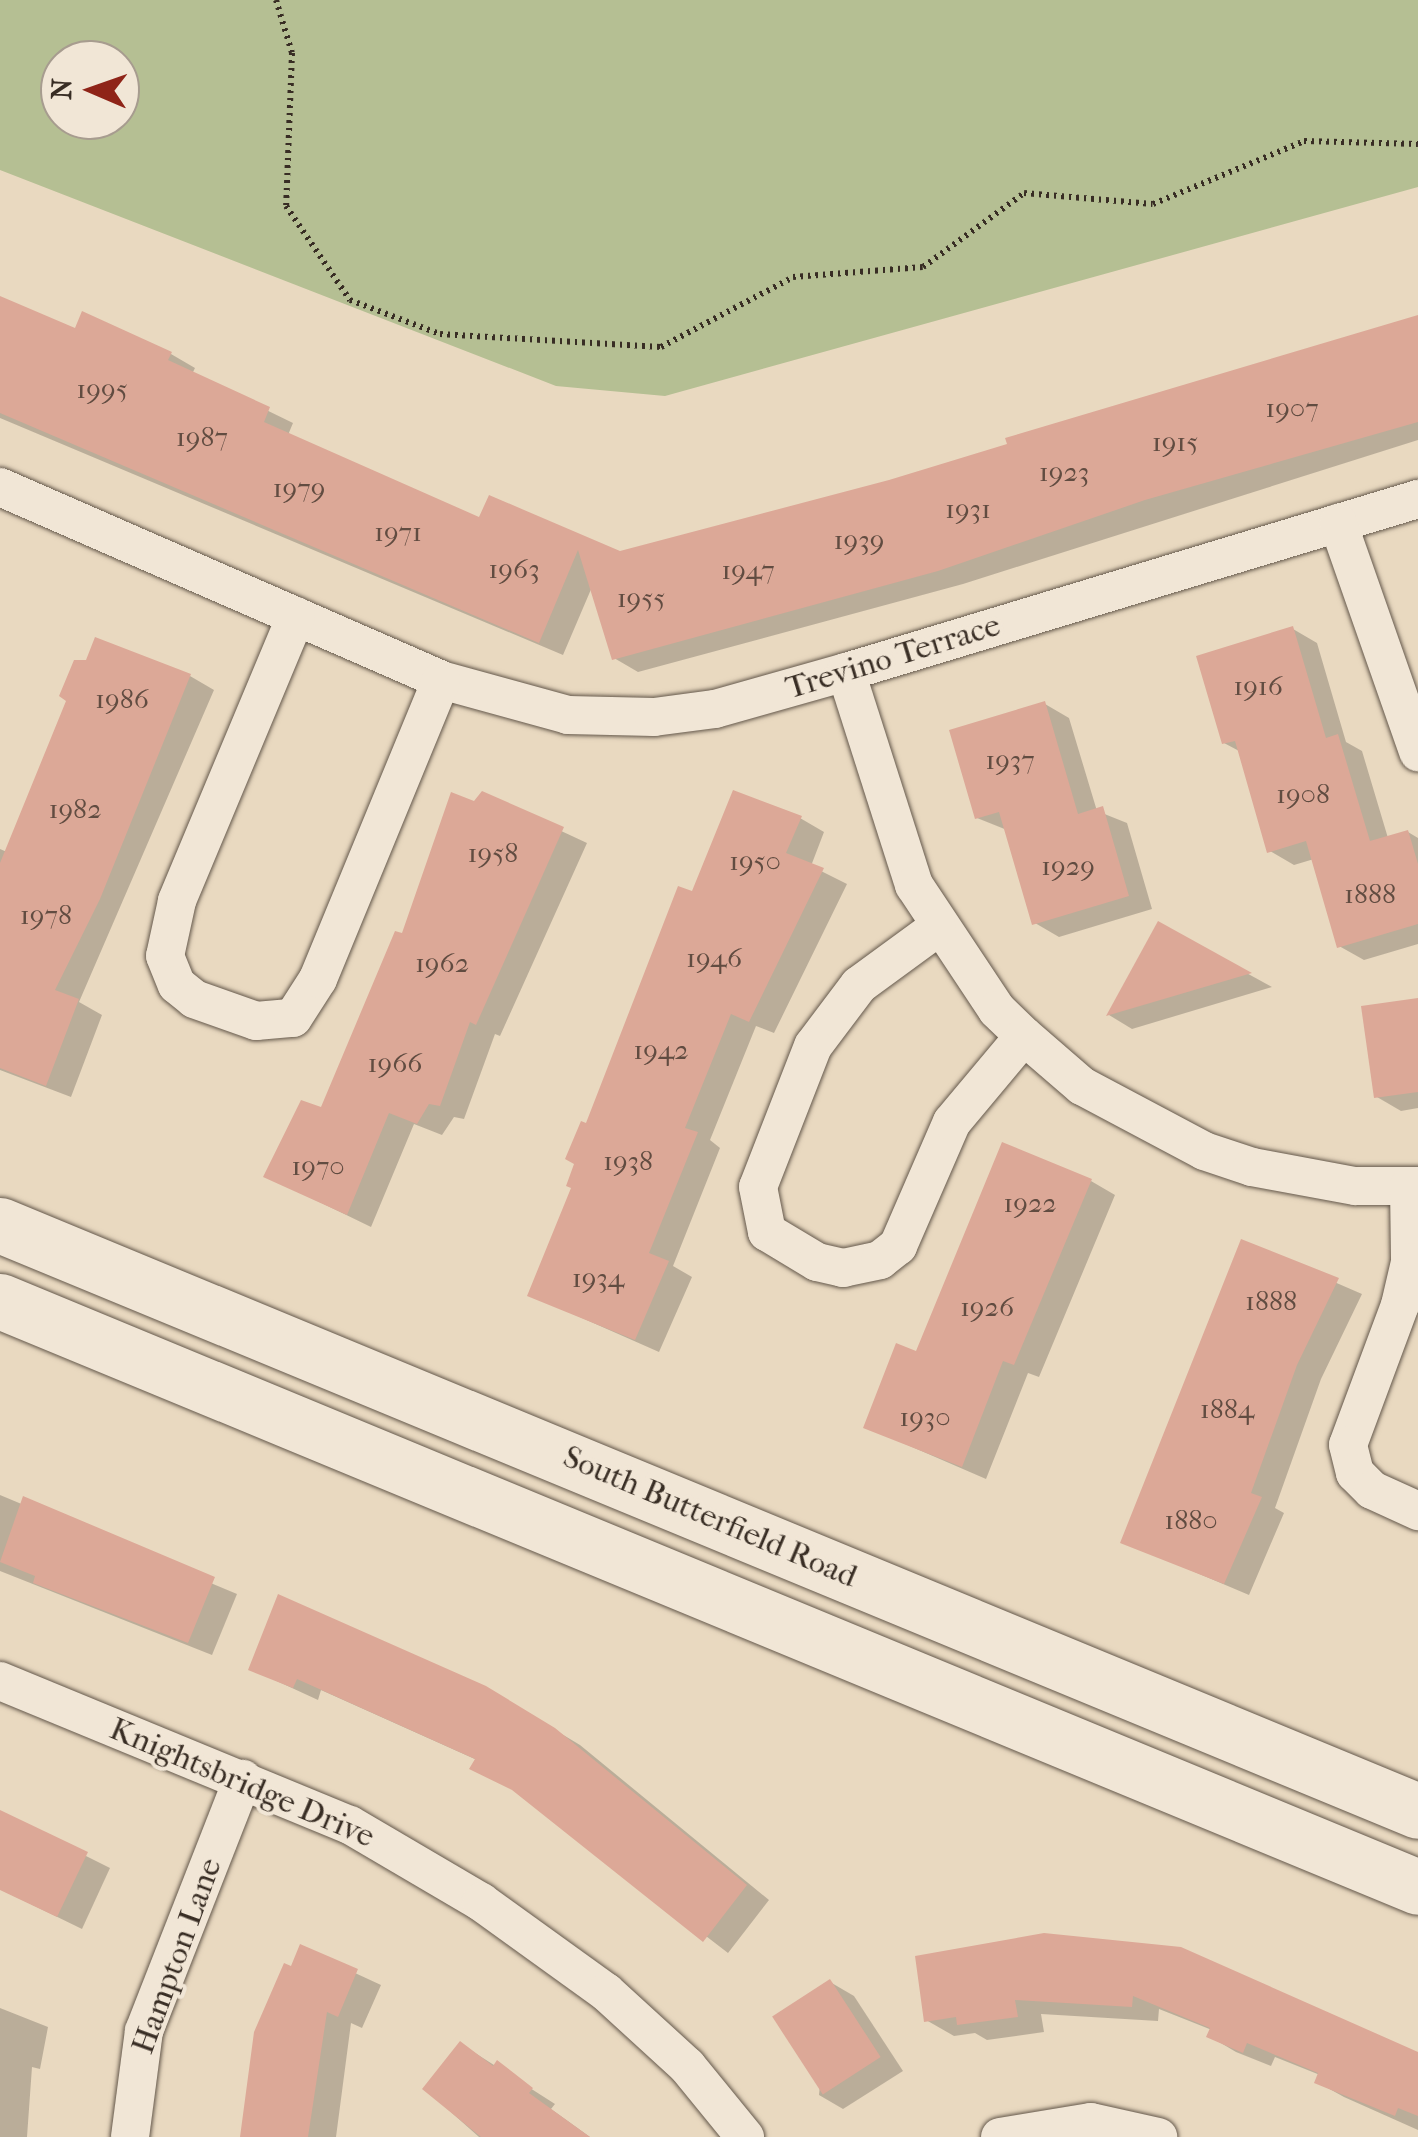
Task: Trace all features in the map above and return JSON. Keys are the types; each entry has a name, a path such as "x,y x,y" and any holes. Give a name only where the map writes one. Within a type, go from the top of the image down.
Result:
{"main road":[{"name":"South Butterfield Road","path":"0,1225 1418,1811"},
{"path":"0,1301 1418,1887"}],"street":[{"name":"Trevino Terrace","path":"0,488 441,680 568,714 654,718 716,709 846,672 1418,499"},
{"path":"1338,523 1418,752"},
{"path":"296,616 177,901 165,956 177,985 194,999 256,1021 293,1018 318,979 441,680"},
{"path":"846,672 914,885 937,928 1024,1036 1082,1086 1204,1151 1252,1168 1355,1186 1413,1186 1410,1262 1400,1304 1348,1445 1356,1474 1372,1490 1418,1511"},
{"path":"937,928 858,985 813,1046 758,1186 767,1232 817,1262 843,1268 880,1260 898,1246 952,1122 1024,1036"},
{"name":"Knightsbridge Drive","path":"0,1681 350,1825 482,1902 606,1992 687,2066 745,2137"},
{"name":"Hampton Lane","path":"130,2137 144,2031 243,1780"},
{"path":"1000,2137 1092,2122 1158,2137"}],"path":[{"path":"276,0 292,53 286,206 350,300 440,334 662,347 793,276 923,268 1024,193 1153,204 1304,141 1418,144"}],"green space":[{"path":"0,0 1418,0 1418,187 665,396 556,386 0,170"}],"building":[{"path":"0,296 75,328 82,311 172,352 168,360 270,407 264,422 479,517 489,495 620,551 889,480 1007,444 1005,438 1418,315 1418,422 1145,500 938,571 612,660 578,550 539,643 0,413"},
{"path":"1293,626 1326,738 1338,734 1370,841 1408,830 1418,864 1418,924 1337,948 1306,841 1267,853 1235,741 1222,744 1196,656"},
{"path":"95,637 191,674 100,899 55,990 79,999 46,1086 0,1068 0,863 66,701 59,696 74,660 86,660"},
{"path":"1045,701 1078,814 1103,806 1129,896 1032,925 999,812 975,819 949,730"},
{"path":"733,790 802,816 786,853 824,868 749,1022 731,1014 685,1128 698,1132 649,1253 669,1261 635,1340 527,1296 571,1188 566,1186 574,1164 565,1159 581,1121 586,1123 678,886 692,891"},
{"path":"482,791 564,827 476,1025 470,1022 440,1106 429,1104 417,1124 389,1113 347,1215 263,1177 301,1100 321,1107 395,931 402,933 451,792 474,801"},
{"path":"1158,921 1252,973 1106,1016"},
{"path":"1418,998 1418,1092 1374,1098 1361,1006"},
{"path":"1002,1142 1092,1179 1014,1365 1003,1361 962,1467 863,1428 896,1343 916,1351"},
{"path":"1241,1239 1339,1278 1297,1365 1251,1493 1262,1497 1224,1584 1120,1543"},
{"path":"23,1496 215,1577 188,1643 33,1583 35,1576 0,1562"},
{"path":"278,1594 486,1686 555,1728 747,1885 703,1942 512,1790 469,1769 475,1759 297,1679 293,1688 248,1670"},
{"path":"0,1810 88,1852 57,1917 0,1890"},
{"path":"1044,1933 1181,1947 1418,2052 1418,2116 1398,2108 1395,2116 1314,2083 1318,2073 1247,2043 1243,2053 1206,2037 1210,2028 1133,1996 1132,2007 1015,2000 1018,2017 957,2025 956,2017 924,2022 915,1956"},
{"path":"300,1944 358,1969 338,2017 327,2012 308,2137 240,2137 254,2032 284,1963 291,1966"},
{"path":"830,1979 881,2057 823,2095 772,2017"},
{"path":"460,2041 493,2066 497,2060 533,2088 529,2093 590,2137 481,2137 422,2089"}]}
